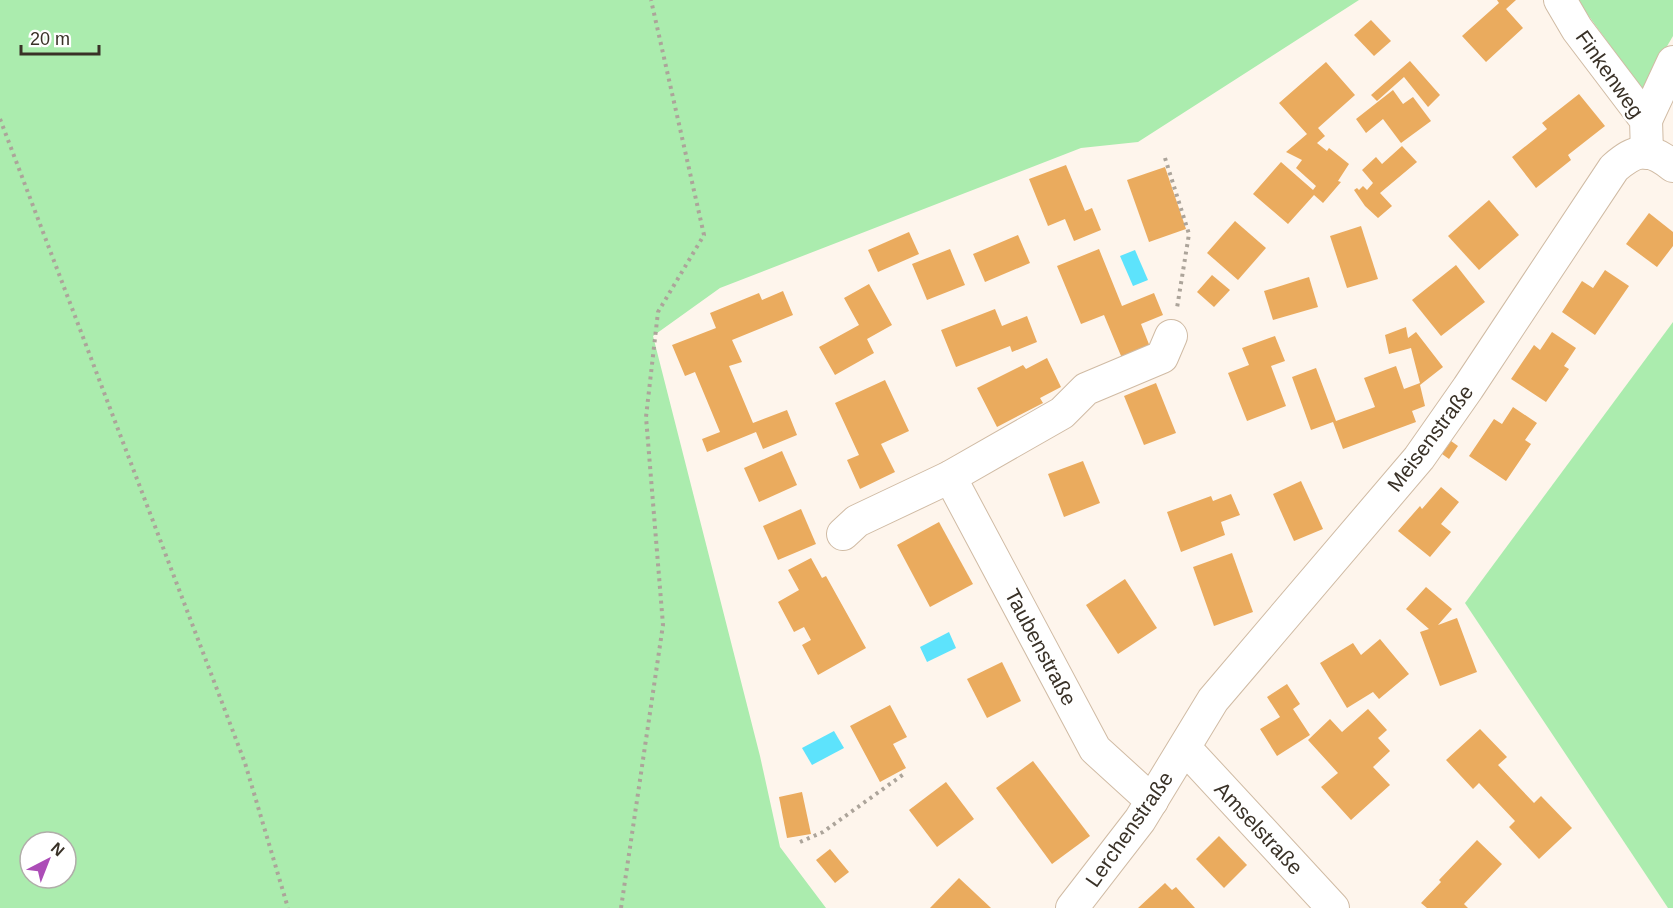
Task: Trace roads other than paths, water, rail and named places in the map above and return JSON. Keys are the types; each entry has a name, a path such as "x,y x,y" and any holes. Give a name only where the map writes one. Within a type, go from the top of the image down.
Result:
{"street":[{"name":"Finkenweg","path":"1560,0 1577,29 1646,120 1660,159"},
{"path":"1646,120 1673,62"},
{"name":"Meisenstraße","path":"1185,748 1213,700 1419,458 1614,168 1631,154 1660,159"},
{"path":"843,534 857,521 950,477 1062,413 1086,389 1162,357 1174,322"},
{"name":"Taubenstraße","path":"950,477 1095,749 1152,801"},
{"name":"Lerchenstraße","path":"1072,908 1140,820 1185,748"},
{"name":"Amselstraße","path":"1185,748 1333,908"}],"water":[{"path":"1135,250 1148,280 1133,286 1120,256"},
{"path":"949,632 956,648 927,662 920,647"},
{"path":"834,731 844,748 812,765 802,748"}]}
